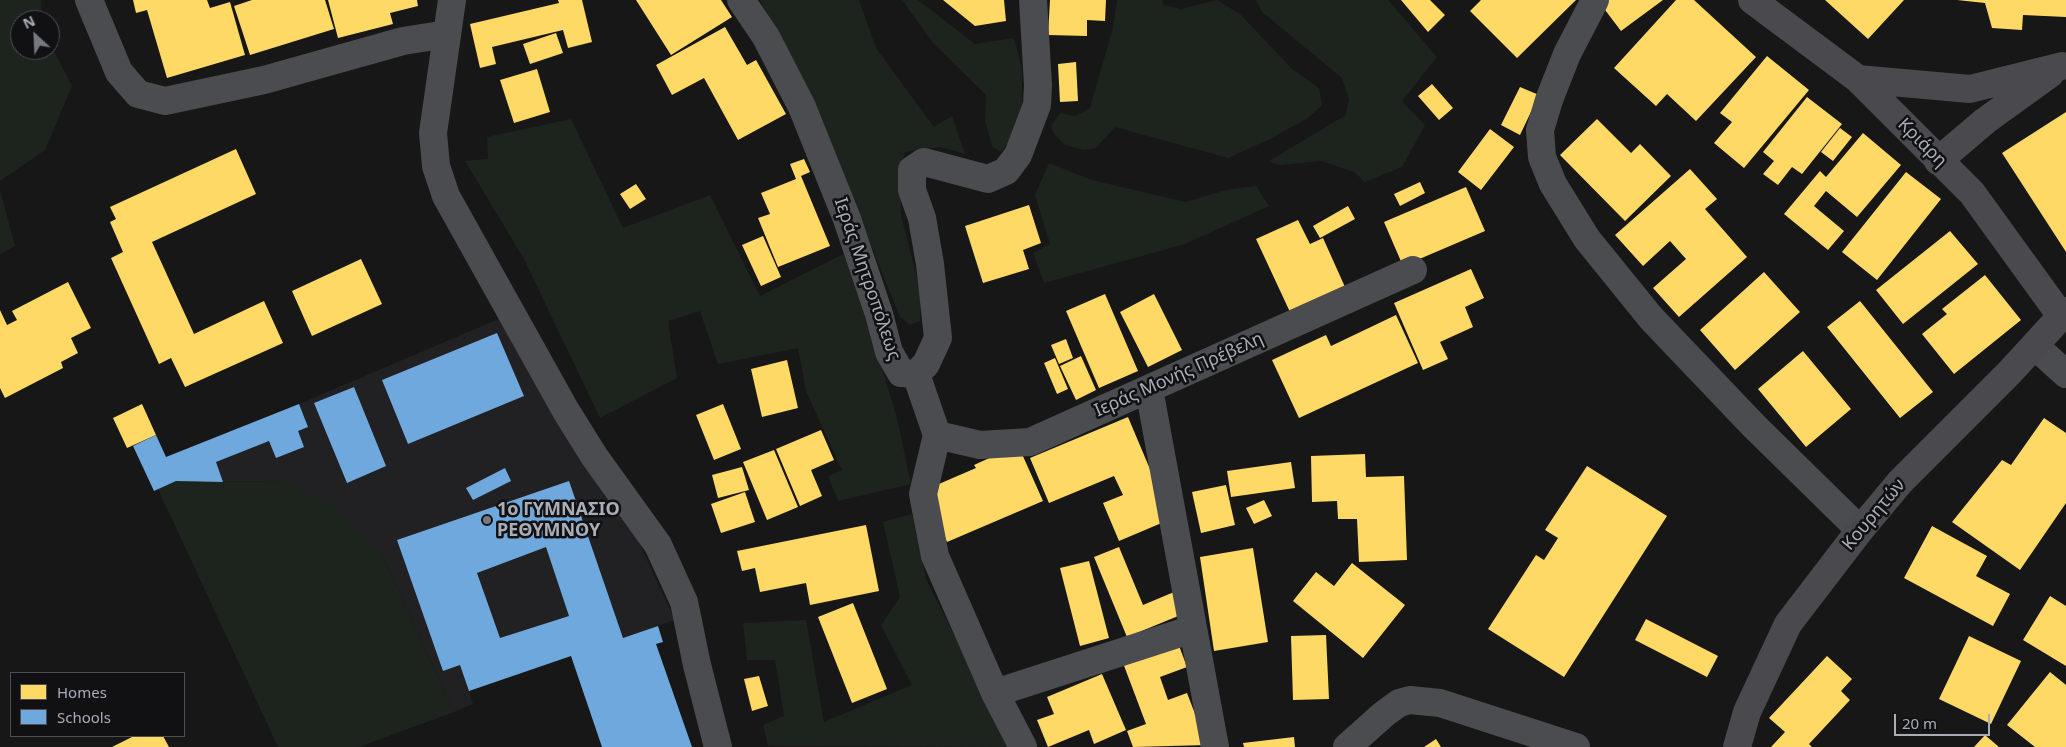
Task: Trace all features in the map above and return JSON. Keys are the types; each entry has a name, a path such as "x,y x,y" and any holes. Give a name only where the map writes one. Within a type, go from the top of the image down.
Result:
{"street":[{"path":"89,0 119,72 138,94 165,101 264,80 403,41 447,34"},
{"path":"452,0 433,133 436,166 446,196 566,411 594,456 658,545 684,602 697,665 718,747"},
{"name":"Ιεράς Μητροπόλεως","path":"741,0 766,37 802,107 847,219 879,314 888,352 901,373 916,374 926,364 938,338 930,264 922,218 912,190 912,170 924,162 988,179 1006,171 1018,155 1037,105 1038,85 1033,0"},
{"path":"1595,0 1567,54 1549,100 1540,130 1542,157 1553,184 1587,239 1652,318 1761,433 1860,530"},
{"name":"Κριάρη","path":"1752,0 1858,79 1972,193 2063,314"},
{"path":"1858,79 1970,89 2064,65"},
{"path":"1938,160 1985,121 2064,65"},
{"name":"Ιεράς Μονής Πρέβελη","path":"937,435 980,445 1030,442 1413,270"},
{"name":"Κουρητών","path":"1737,747 1747,712 1788,624 1860,530 1907,475 2035,346 2063,314"},
{"path":"2035,346 2066,374"},
{"path":"916,374 937,435 923,494 935,556 995,693 1023,747"},
{"path":"1149,389 1215,747"},
{"path":"995,693 1193,629"},
{"path":"1347,747 1384,714 1399,703 1410,700 1440,703 1576,747"}],"shaded area":[{"path":"0,0 41,0 42,10 10,10 10,60 59,60 72,86 45,150 0,181"},
{"path":"760,0 859,0 876,48 934,127 952,116 965,154 940,147 905,152 900,173 901,215 921,294 920,321 910,325 900,317 825,132"},
{"path":"902,0 918,0 975,44 1014,38 1022,69 1022,108 1010,141 1001,152 992,146 985,121 986,95 933,43"},
{"path":"1117,0 1162,0 1164,5 1181,9 1217,0 1240,14 1292,69 1319,88 1322,105 1308,118 1270,139 1228,158 1115,127 1096,148 1084,150 1065,145 1054,134 1051,126 1060,113 1075,116 1090,108 1113,28"},
{"path":"1256,0 1388,0 1437,57 1402,101 1425,125 1402,167 1365,182 1354,172 1322,161 1278,165 1269,161 1346,115 1349,99 1342,78 1262,12"},
{"path":"571,119 623,228 710,195 760,296 847,252 897,418 911,484 838,501 828,476 842,470 806,391 798,348 718,364 700,311 668,321 677,378 600,418 524,259 465,161 488,159 487,137"},
{"path":"1049,163 1092,180 1185,202 1226,190 1256,186 1269,206 1185,244 1044,283 1033,253 1050,244 1035,195"},
{"path":"0,190 15,246 0,254"},
{"name":"1ο ΓΥΜΝΑΣΙΟ ΡΕΘΥΜΝΟΥ","path":"501,318 557,418 596,482 635,534 675,620 469,691 473,704 454,712 382,555 288,482 176,481 166,457 299,404"},
{"path":"176,481 288,482 336,507 382,555 454,712 359,747 278,747 158,489"},
{"path":"912,514 926,579 1010,747 768,746 763,725 784,716 775,660 747,660 743,623 806,620 824,722 912,685 881,625 900,597 883,522"}],"building: Homes":[{"path":"133,0 207,0 210,8 230,2 245,55 167,78 147,10 136,13"},
{"path":"252,0 325,0 334,29 250,55 234,6"},
{"path":"328,0 417,0 418,6 390,13 393,24 338,38"},
{"path":"558,0 582,0 592,42 568,48 563,30 492,47 496,64 480,68 470,24 559,3"},
{"path":"636,0 721,0 732,17 671,55"},
{"path":"943,0 1004,0 1006,21 975,26"},
{"path":"1050,0 1106,0 1105,21 1087,20 1087,36 1048,35"},
{"path":"1401,0 1430,0 1445,15 1428,32"},
{"path":"1481,0 1576,0 1517,58 1470,11"},
{"path":"1602,0 1663,0 1621,31 1599,2"},
{"path":"1676,0 1694,0 1756,57 1696,121 1667,94 1656,106 1614,68"},
{"path":"1825,0 1904,0 1868,39"},
{"path":"1957,0 2066,0 2066,17 2023,15 2022,30 1992,28 1985,3"},
{"path":"725,27 747,65 756,60 786,114 738,140 704,78 672,95 656,65"},
{"path":"556,33 563,53 530,64 523,44"},
{"path":"1767,56 1809,90 1744,168 1714,143 1732,122 1720,113"},
{"path":"1076,62 1078,101 1060,102 1058,64"},
{"path":"537,69 550,112 514,123 500,80"},
{"path":"1432,84 1453,108 1439,120 1418,96"},
{"path":"1520,87 1539,95 1520,135 1501,125"},
{"path":"1807,97 1842,124 1802,174 1792,167 1778,185 1763,174 1774,161 1763,152"},
{"path":"2066,112 2066,252 2002,153"},
{"path":"1597,119 1631,153 1640,144 1671,176 1625,221 1560,155"},
{"path":"1840,128 1852,137 1833,161 1821,152"},
{"path":"1490,129 1514,147 1481,190 1458,172"},
{"path":"1863,133 1901,165 1857,217 1826,191 1814,206 1844,231 1828,250 1784,214 1820,171 1826,177"},
{"path":"236,149 256,194 152,242 194,334 264,301 283,343 185,387 171,358 159,364 111,258 123,252 110,222 116,219 110,207"},
{"path":"804,159 810,172 801,176 830,246 778,267 758,218 770,214 761,193 796,179 790,164"},
{"path":"1690,169 1717,199 1705,209 1747,257 1679,317 1653,288 1686,259 1670,241 1643,266 1615,235"},
{"path":"1906,172 1941,199 1877,280 1842,252"},
{"path":"1420,182 1425,193 1400,206 1394,194"},
{"path":"636,184 646,199 630,209 620,194"},
{"path":"1466,187 1485,231 1403,266 1384,222"},
{"path":"1029,205 1041,243 1023,250 1029,269 983,283 965,226"},
{"path":"1348,206 1355,219 1320,238 1313,226"},
{"path":"1298,220 1310,244 1323,238 1345,287 1290,312 1256,239"},
{"path":"1950,231 1978,264 1903,324 1876,290"},
{"path":"763,236 781,277 761,286 742,245"},
{"path":"361,259 382,304 312,336 292,291"},
{"path":"1471,269 1484,298 1465,307 1473,327 1440,342 1448,359 1423,370 1394,303"},
{"path":"1764,272 1800,312 1735,370 1700,330"},
{"path":"1985,275 2021,320 1954,374 1922,334 1947,314 1942,309"},
{"path":"68,282 91,328 71,338 78,353 61,362 63,368 5,398 0,388 0,310 7,325 17,320 12,311"},
{"path":"1105,294 1138,371 1099,388 1066,311"},
{"path":"1154,294 1182,350 1148,367 1120,312"},
{"path":"1860,301 1933,392 1900,418 1827,327"},
{"path":"1396,315 1418,363 1299,418 1272,360 1326,335 1331,346"},
{"path":"1066,339 1073,358 1059,364 1051,345"},
{"path":"1803,351 1851,409 1806,447 1758,389"},
{"path":"1081,356 1096,390 1076,400 1060,366"},
{"path":"1055,358 1068,389 1057,394 1044,363"},
{"path":"787,360 798,408 762,417 751,369"},
{"path":"142,404 156,435 127,448 113,418"},
{"path":"723,404 741,449 714,460 696,415"},
{"path":"1128,417 1171,519 1119,541 1103,503 1123,495 1114,476 1049,503 1030,458"},
{"path":"2044,418 2066,433 2066,503 2020,570 1952,522 2002,460 2011,465"},
{"path":"821,430 834,460 811,470 822,496 800,506 776,449"},
{"path":"1018,445 1043,501 947,542 925,490 976,468 974,465"},
{"path":"774,450 798,507 767,520 743,462"},
{"path":"1365,454 1366,477 1404,476 1407,560 1359,562 1357,519 1338,519 1337,501 1312,502 1311,456"},
{"path":"1291,462 1295,488 1231,497 1227,471"},
{"path":"1587,466 1667,516 1564,677 1488,629 1536,555 1544,560 1558,538 1545,530"},
{"path":"742,467 749,490 718,498 712,475"},
{"path":"1226,485 1235,525 1201,533 1192,492"},
{"path":"745,492 755,522 721,533 711,504"},
{"path":"1264,500 1272,516 1254,524 1246,508"},
{"path":"866,525 879,591 810,605 806,583 760,592 755,568 742,571 737,551"},
{"path":"1932,526 1987,556 1976,576 2010,594 1993,626 1904,578"},
{"path":"1119,547 1143,605 1174,592 1183,614 1127,637 1094,557"},
{"path":"1253,548 1268,642 1214,651 1200,557"},
{"path":"1089,561 1109,638 1080,646 1060,568"},
{"path":"1352,563 1405,605 1363,658 1293,601 1316,572 1334,586"},
{"path":"2050,596 2066,606 2066,666 2023,640"},
{"path":"853,603 887,689 852,703 818,617"},
{"path":"1646,619 1718,656 1707,677 1635,640"},
{"path":"1326,635 1329,699 1293,700 1291,636"},
{"path":"1969,636 2021,661 1991,724 1939,699"},
{"path":"1178,643 1187,667 1160,677 1168,700 1187,693 1207,745 1133,747 1127,731 1146,724 1123,663"},
{"path":"1827,656 1852,679 1841,691 1850,700 1809,744 1812,747 1771,747 1785,732 1769,718"},
{"path":"2050,672 2066,685 2066,747 2035,747 2007,725"},
{"path":"1102,674 1126,730 1094,744 1089,730 1048,747 1037,720 1054,714 1047,697"},
{"path":"759,676 768,706 752,711 744,679"},
{"path":"1985,735 1999,747 1974,747"},
{"path":"132,737 164,737 169,747 112,747"},
{"path":"1294,737 1295,747 1244,747 1243,743"},
{"path":"1436,739 1441,747 1424,747"}],"building: Schools":[{"path":"497,333 524,396 408,444 382,380"},
{"path":"354,387 386,466 347,483 314,403"},
{"path":"299,404 308,427 298,431 304,447 276,458 269,441 216,462 223,482 176,481 154,491 133,446 156,435 166,457"},
{"path":"505,468 511,481 473,500 466,488"},
{"path":"569,481 623,638 658,626 663,642 656,644 692,747 602,747 571,656 469,691 460,665 443,671 397,540","holes":["546,547 569,616 500,638 477,573"]}],"place":[{"name":"1ο ΓΥΜΝΑΣΙΟ ΡΕΘΥΜΝΟΥ","path":"487,520"}]}
